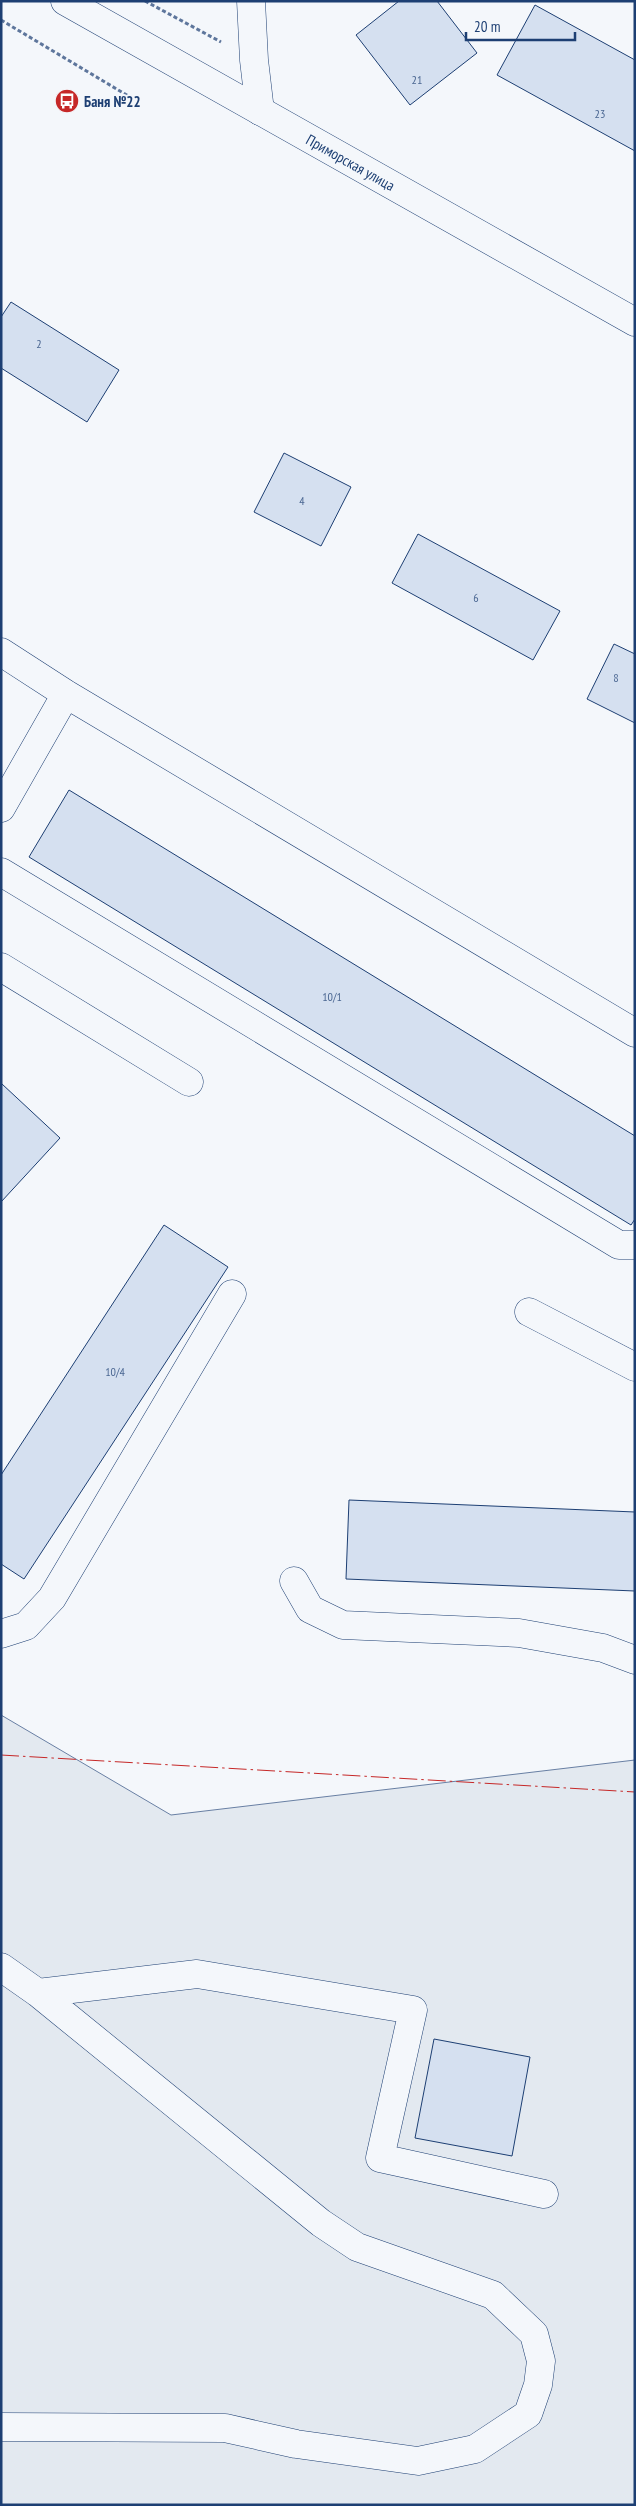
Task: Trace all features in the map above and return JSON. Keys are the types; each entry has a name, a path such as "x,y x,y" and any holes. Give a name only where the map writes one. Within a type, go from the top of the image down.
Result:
{"main road":[{"name":"Приморская улица","path":"65,1 570,288 635,322"},
{"path":"251,1 254,60 260,111"},
{"path":"1,652 66,694 635,1033"},
{"path":"1,808 66,694"},
{"path":"1,872 619,1245 635,1245"},
{"path":"1,967 189,1082"},
{"path":"1,1634 26,1626 52,1598 232,1294"},
{"path":"529,1312 635,1367"},
{"path":"294,1581 310,1609 343,1625 519,1633 603,1648 635,1660"},
{"path":"1,1966 38,1993 321,2223 357,2247 493,2295 534,2334 541,2361 538,2385 528,2414 475,2448 418,2461 296,2444 225,2428 1,2427"},
{"path":"38,1993 198,1974 413,2010 380,2158 544,2194"}],"path":[{"path":"145,1 254,60"},
{"path":"1,20 135,100"}],"shaded area":[{"path":"1,1715 171,1815 635,1760 635,2505 1,2505"}],"building":[{"path":"399,1 437,1 477,53 410,105 356,35"},
{"path":"535,5 635,60 635,151 497,75"},
{"path":"11,302 119,370 87,422 1,368 1,317"},
{"path":"284,453 351,487 321,546 254,512"},
{"path":"418,534 560,611 533,660 392,583"},
{"path":"614,644 635,654 635,723 587,699"},
{"path":"69,790 635,1136 635,1219 631,1225 29,857"},
{"path":"1,1085 60,1138 1,1202"},
{"path":"164,1225 228,1267 24,1579 1,1564 1,1475"},
{"path":"349,1500 635,1512 635,1591 346,1579"},
{"path":"434,2039 530,2057 512,2156 415,2138"}],"power":[{"path":"1,1755 635,1792"}],"place":[{"name":"Баня №22","path":"67,101"}]}
